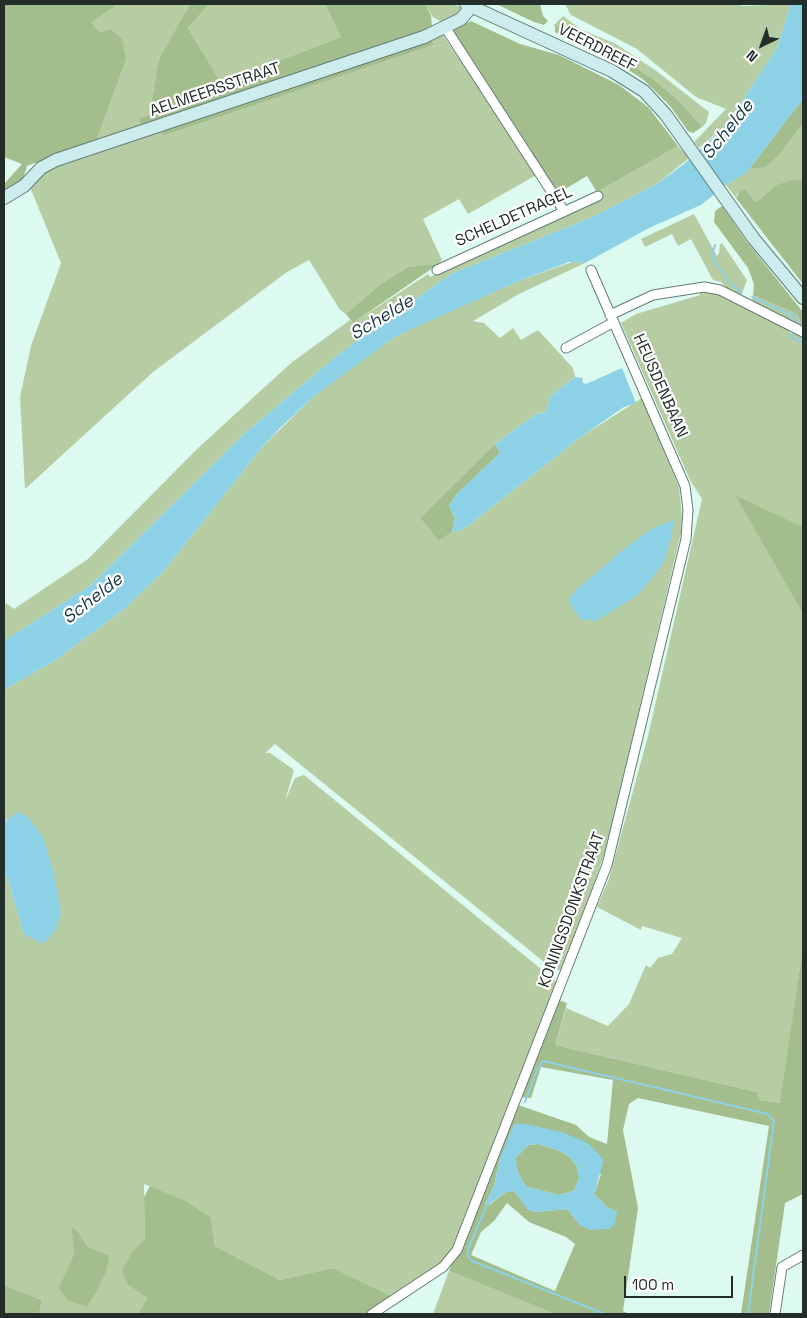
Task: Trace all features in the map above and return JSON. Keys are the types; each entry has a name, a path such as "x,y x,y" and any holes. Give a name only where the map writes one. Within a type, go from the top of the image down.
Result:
{"street":[{"name":"VEERDREEF","path":"445,27 465,16 469,5 612,71 631,82 656,102 754,239 803,298"},
{"name":"AELMEERSSTRAAT","path":"4,198 24,186 41,168 56,160 424,37 445,27"},
{"path":"445,27 564,211"},
{"name":"SCHELDETRAGEL","path":"440,268 598,196"},
{"name":"HEUSDENBAAN","path":"591,270 676,464"},
{"name":"HEUSDENBAAN","path":"566,348 612,318 653,295 704,286 720,290 803,332"},
{"name":"KONINGSDONKSTRAAT","path":"372,1314 443,1267 457,1250 608,865 686,539 688,510 686,492 676,464"},
{"path":"775,1314 782,1267 803,1255"}],"green space":[{"path":"4,4 119,4 91,23 100,33 110,29 122,38 126,60 97,139 27,166 23,179 4,193 4,184 22,164 4,157"},
{"path":"119,4 190,4 159,58 149,115 141,126 97,139 126,60 92,27 91,23"},
{"path":"190,4 209,4 188,28 221,83 341,37 325,4 425,4 431,15 432,27 426,31 434,45 163,136 156,121 141,126 139,119 149,115 159,58"},
{"path":"209,4 325,4 341,37 221,83 188,28"},
{"path":"425,4 452,4 460,7 460,13 445,24 433,17"},
{"path":"496,4 540,4 543,16 548,21 544,25 534,22"},
{"path":"565,4 736,4 743,6 791,4 777,48 727,124 699,148 694,142 726,109 696,97 637,49 571,15"},
{"path":"563,16 580,29 616,44 655,70 709,112 706,123 702,127 681,103 654,80 609,49 587,44 555,28 554,25"},
{"path":"471,21 520,44 559,55 619,85 649,108 678,146 597,192 587,176 555,195 449,31"},
{"path":"558,27 587,44 609,49 654,80 681,103 702,127 693,133 688,131 670,106 644,80 627,69 555,32 555,28"},
{"path":"442,34 538,174 468,214 459,199 423,219 442,260 437,265 408,267 379,285 346,314 340,310 309,260 287,272 153,372 25,489 20,397 31,346 61,263 30,187 46,171 56,166 160,129 163,136 434,45 430,38"},
{"path":"803,99 803,124 780,154 765,167 749,169"},
{"path":"803,124 803,180 776,185 756,202 746,190 737,194 736,198 726,185 749,169 765,166 780,154"},
{"path":"678,146 689,158 657,184 595,216 451,274 339,354 244,434 91,585 4,641 4,606 6,603 14,609 88,559 197,449 291,363 350,320 353,323 428,274 430,277 597,192"},
{"path":"794,180 803,180 803,284 736,198 741,190 746,190 756,202 776,185"},
{"path":"722,206 747,242 803,312 803,328 797,314 753,295 754,284 748,268 714,222 715,211"},
{"path":"694,214 717,256 720,244 722,243 747,280 741,296 728,289 721,282 713,280 691,239 678,246 672,234 645,247 641,239"},
{"path":"575,261 585,263 519,294 473,321 484,323 500,338 513,328 521,340 538,330 573,368 575,377 551,396 546,412 536,414 495,444 420,518 439,539 452,532 464,529 582,436 642,398 679,487 682,517 681,533 606,849 581,921 561,970 554,970 275,744 265,753 270,753 294,770 285,801 295,778 304,775 558,983 451,1254 445,1262 393,1297 333,1268 280,1280 215,1246 211,1217 186,1201 144,1184 145,1240 132,1252 128,1285 147,1298 138,1314 39,1314 42,1300 4,1285 4,868 24,934 7,818 4,822 4,690 54,661 123,610 163,572 262,447 314,396 396,336 521,280","holes":["77,1230 88,1247 60,1288 74,1254"]},
{"path":"437,265 353,323 346,314 379,285 408,267"},
{"path":"700,290 717,293 788,329 791,334 795,332 803,337 803,527 736,496 803,614 803,946 781,1103 760,1100 757,1092 555,1045 566,1008 608,1026 629,1004 646,965 650,968 658,958 672,954 682,938 642,926 641,930 597,907 609,879 648,736 702,499 690,480 621,323 636,314 700,295"},
{"path":"753,295 797,314 803,328 754,303"},
{"path":"495,444 500,453 456,495 449,506 455,518 452,532 439,540 420,518"},
{"path":"735,495 803,527 803,614"},
{"path":"803,946 803,1194 785,1203 769,1314 741,1314 769,1126 638,1098 629,1104 623,1130 638,1208 623,1311 630,1314 555,1314 449,1271 518,1105 576,1125 589,1137 607,1144 613,1080 541,1067 531,1098 521,1097 558,1000 567,1003 555,1045 757,1092 760,1100 780,1103","holes":["526,1124 601,1174 594,1194 607,1207 617,1212 581,1226 567,1209 536,1212 529,1210 514,1191 506,1192 489,1205 485,1204 494,1186 500,1158","507,1203 529,1222 566,1237 575,1244 555,1291 471,1255 481,1232 494,1221"]},
{"path":"538,1144 560,1151 571,1158 577,1167 579,1179 574,1191 559,1195 527,1187 523,1182 515,1159 528,1145"},
{"path":"150,1186 186,1201 211,1217 215,1246 280,1280 333,1268 393,1297 367,1314 138,1314 147,1298 128,1285 122,1271 132,1252 145,1239 144,1197"},
{"path":"72,1228 77,1230 88,1247 109,1256 107,1269 98,1289 87,1306 68,1301 59,1288 74,1254"},
{"path":"449,1271 555,1314 433,1314"},
{"path":"4,1285 42,1300 39,1314 4,1314"}],"water":[{"name":"Schelde","path":"791,4 803,4 803,99 746,173 726,185 701,205 651,227 585,263 569,262 521,280 396,336 314,396 280,428 262,447 163,572 123,610 54,661 4,690 4,641 91,585 244,434 339,354 451,274 595,216 657,184 684,164 727,124 777,48"},
{"path":"622,368 636,403 624,407 582,436 464,529 452,532 455,518 449,506 456,495 500,453 495,444 536,414 546,412 551,396 575,377 583,378 582,382 586,384"},
{"path":"674,520 663,564 638,595 596,621 580,619 568,600 576,590 624,549 653,528"},
{"path":"18,812 27,816 43,837 53,870 61,913 55,931 43,944 24,934 4,868 4,822"},
{"path":"514,1124 526,1124 562,1132 588,1143 604,1160 594,1194 607,1207 617,1212 615,1224 609,1229 591,1230 581,1226 567,1209 536,1212 528,1210 514,1191 506,1192 488,1205 485,1204 494,1186 500,1158","holes":["538,1144 560,1151 571,1158 577,1167 579,1179 574,1191 559,1195 527,1187 518,1172 515,1159 528,1145"]}],"waterway":[{"path":"715,245 712,255 716,263 730,283 741,292"},
{"path":"752,297 794,316 796,322"},
{"path":"791,334 790,336 803,344"},
{"path":"525,1102 537,1070 543,1061 768,1114 774,1121 748,1314"},
{"path":"488,1203 468,1249 468,1256 472,1261 605,1314"}]}
